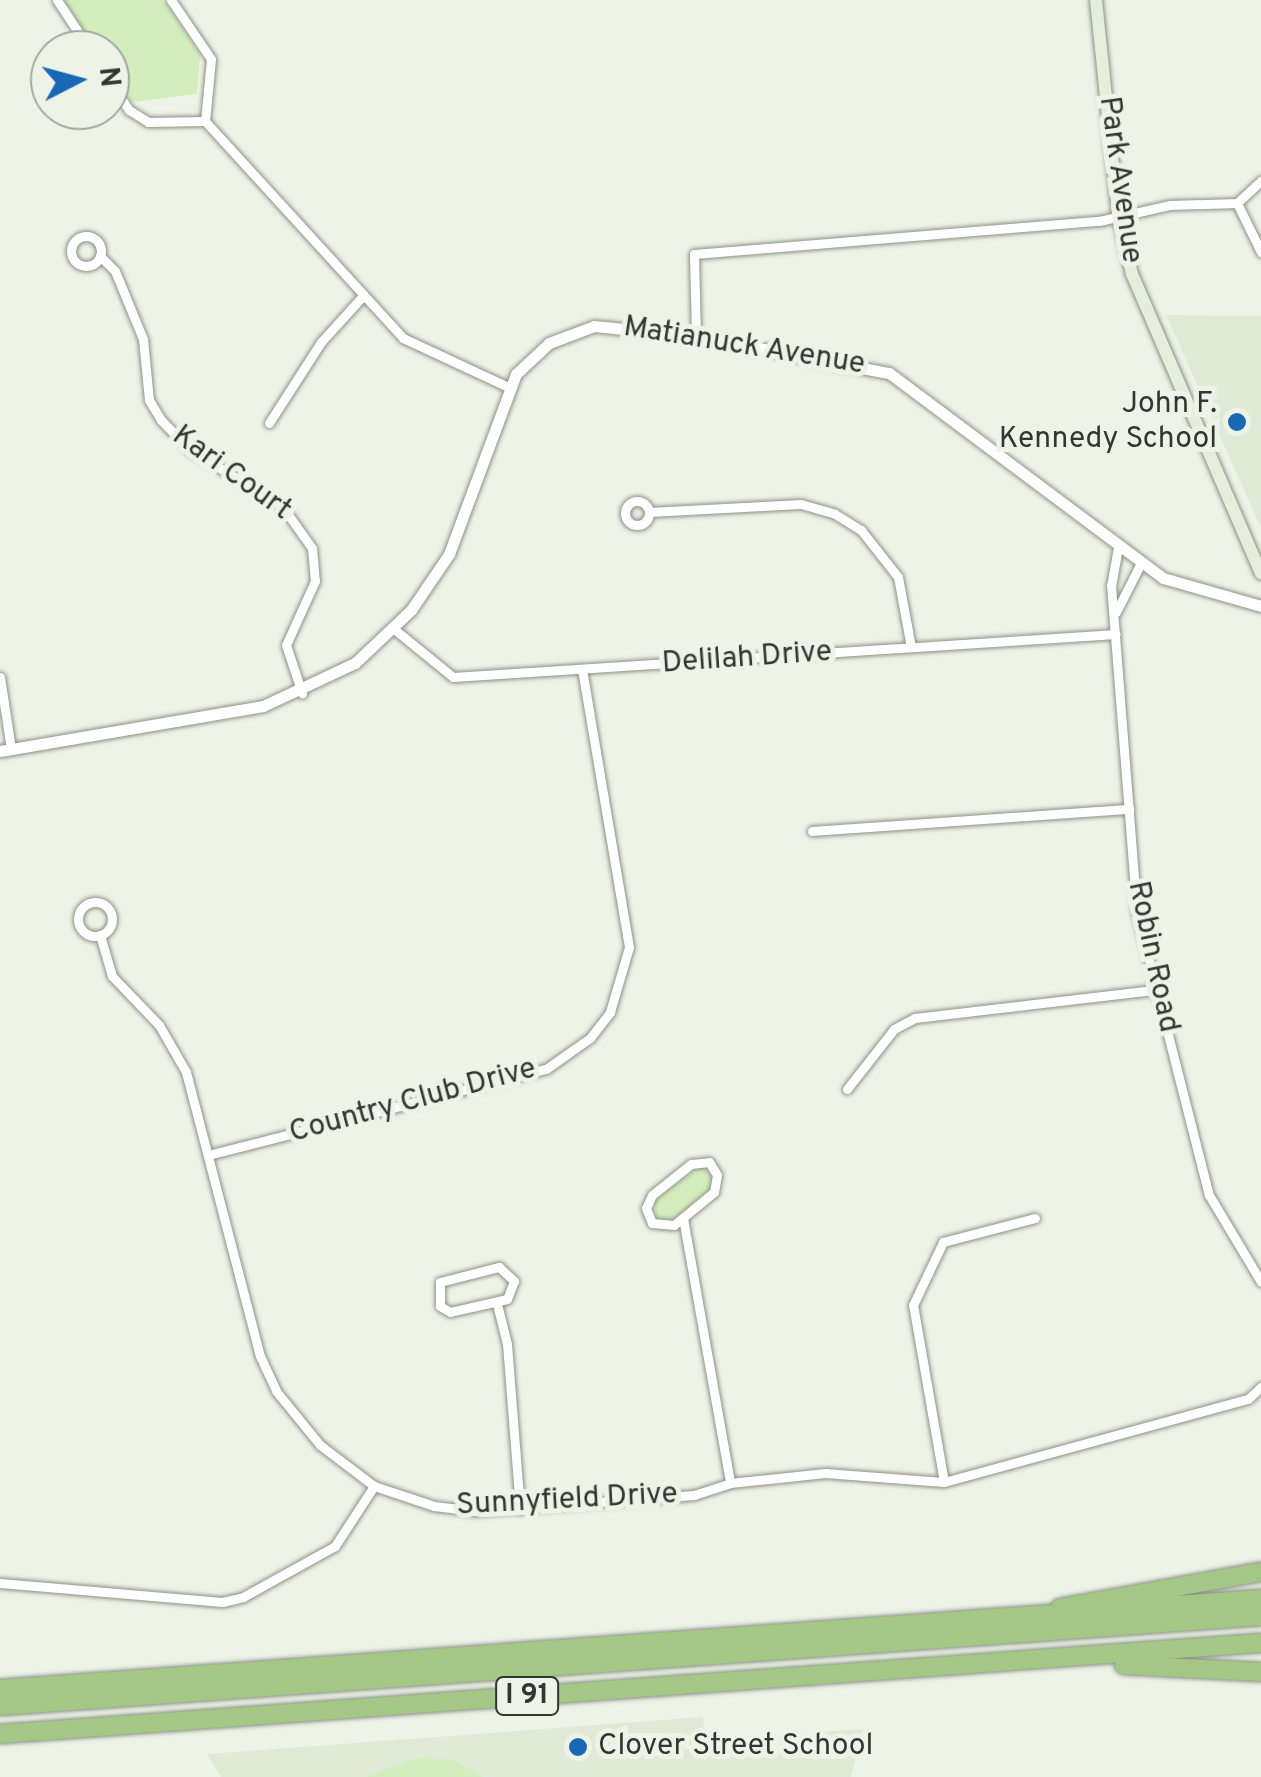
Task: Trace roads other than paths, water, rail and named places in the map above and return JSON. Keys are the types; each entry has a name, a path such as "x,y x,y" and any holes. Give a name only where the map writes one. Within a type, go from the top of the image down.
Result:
{"highway":[{"path":"1051,1614 1084,1598 1261,1572"},
{"name":"I 91","path":"0,1689 1261,1598"},
{"path":"0,1706 1261,1616"},
{"path":"0,1716 1261,1626"},
{"name":"I 91","path":"0,1734 1261,1644"},
{"path":"1054,1659 1261,1672"}],"main road":[{"name":"Park Avenue","path":"1096,0 1118,214 1160,345 1261,573"}],"street":[{"path":"57,0 77,30"},
{"path":"171,0 211,59 206,120 362,297 414,346 508,387"},
{"path":"130,111 148,122 206,120"},
{"path":"696,336 694,254 1099,221 1118,214 1237,203 1261,181"},
{"path":"1237,203 1261,252"},
{"name":"Kari Court","path":"100,256 115,272 143,339 148,397 161,420 198,456 282,506 312,548 314,581 286,640 302,692"},
{"path":"269,422 327,334 362,297"},
{"name":"Matianuck Avenue","path":"6,750 238,712 302,692 347,668 394,629 456,541 508,387 543,347 581,329 618,325 696,336 889,373 1163,578 1261,606"},
{"path":"649,512 801,504 835,514 861,530 898,577 910,647"},
{"name":"Robin Road","path":"1118,547 1112,585 1137,913 1210,1195 1261,1282"},
{"name":"Robin Road","path":"1116,612 1141,564"},
{"name":"Delilah Drive","path":"394,629 452,677 1116,634"},
{"name":"Country Club Drive","path":"208,1155 546,1069 600,1025 623,982 629,947 582,670"},
{"path":"0,677 6,750"},
{"path":"812,831 1130,809"},
{"name":"Sunnyfield Drive","path":"100,935 112,976 176,1047 260,1356 276,1391 320,1444 374,1486 434,1506 520,1509 694,1495 730,1483 825,1473 944,1482 1248,1399 1261,1387"},
{"path":"847,1089 894,1029 914,1018 1155,990"},
{"path":"709,1162 718,1184 683,1218 658,1228 648,1217 647,1202 690,1164 709,1162"},
{"path":"683,1218 730,1483"},
{"path":"944,1482 913,1305 943,1242 1035,1218"},
{"path":"499,1267 511,1275 514,1288 497,1304 450,1312 440,1306 436,1288 448,1278 499,1267"},
{"path":"497,1304 507,1344 520,1509"},
{"path":"0,1583 222,1602 243,1597 335,1546 374,1486"}],"place":[{"name":"John F. Kennedy School","path":"1237,422"},
{"name":"Clover Street School","path":"578,1747"}]}
